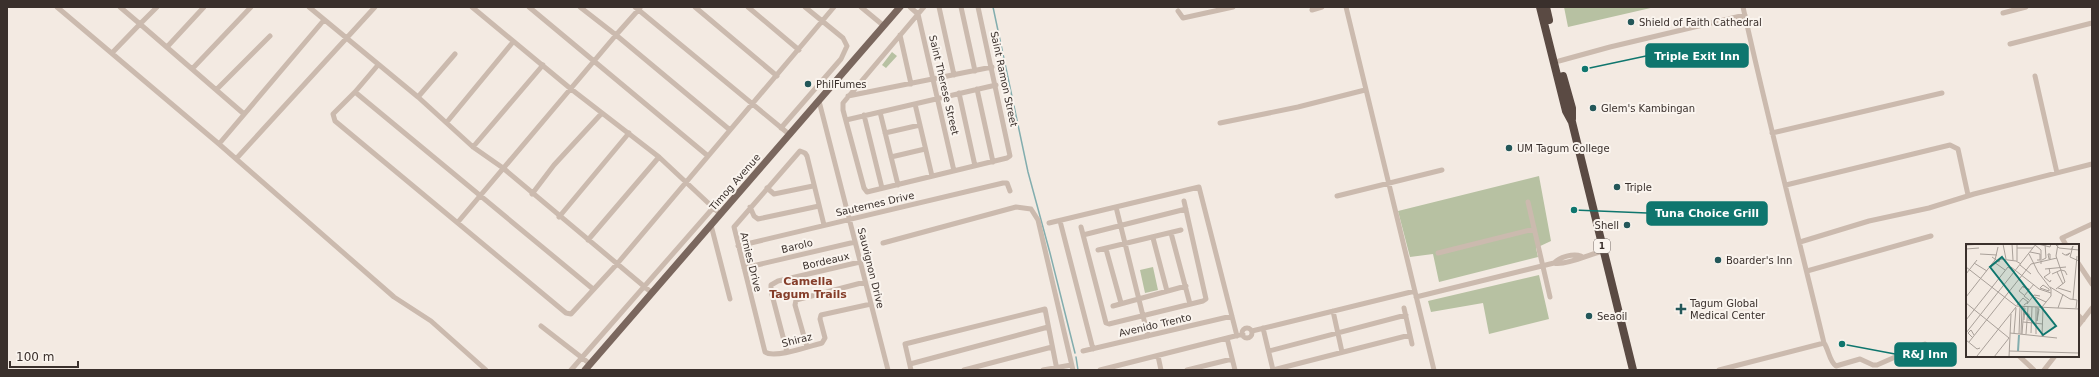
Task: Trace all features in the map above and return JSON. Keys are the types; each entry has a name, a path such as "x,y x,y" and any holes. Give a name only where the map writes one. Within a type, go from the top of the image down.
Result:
{"highway":[{"name":"1","path":"1540,7 1559,61 1572,108 1572,122 1633,370"},
{"name":"1","path":"1546,7 1566,111 1572,122"}],"main road":[{"name":"Timog Avenue","path":"585,370 900,7"}],"street":[{"path":"57,7 219,144 394,297 431,320 486,370"},
{"path":"120,7 193,68 244,114"},
{"path":"112,53 157,7"},
{"path":"167,47 204,7"},
{"path":"193,68 251,7"},
{"path":"309,7 418,97 473,147 503,168 532,194 652,293"},
{"path":"236,159 375,7"},
{"path":"472,7 571,89 659,157 720,214"},
{"path":"529,7 708,156"},
{"path":"580,7 730,130"},
{"path":"695,7 777,76"},
{"path":"748,7 798,50"},
{"path":"781,128 841,59 846,50 846,41 805,7"},
{"path":"378,64 355,92 333,114 335,121 568,314 573,314 777,76 834,7"},
{"path":"861,7 884,26"},
{"path":"910,7 918,14"},
{"path":"924,7 848,96 843,106 864,190 869,192 993,162 977,89"},
{"path":"939,7 954,75"},
{"path":"961,7 975,71"},
{"name":"Saint Ramon Street","path":"978,7 996,85 1010,156 993,162"},
{"path":"1178,11 1183,18 1233,7"},
{"path":"1312,10 1322,7"},
{"path":"1346,7 1365,90 1390,183 1434,370"},
{"path":"1743,7 1772,133 1824,344 1829,351 1832,363 1836,366 1860,359 1874,365 1925,344"},
{"path":"2003,13 2026,7"},
{"path":"458,222 638,8 790,135"},
{"name":"Saint Therese Street","path":"918,14 954,171"},
{"path":"1559,61 1610,47 1745,15"},
{"path":"219,144 324,20"},
{"path":"2010,44 2092,23"},
{"path":"900,35 911,84"},
{"path":"217,89 270,36"},
{"path":"447,122 513,42"},
{"path":"418,97 455,54"},
{"path":"473,147 542,65"},
{"path":"848,96 992,67"},
{"path":"2034,76 2057,173"},
{"path":"846,120 996,85"},
{"path":"1220,123 1298,107 1365,90"},
{"path":"355,92 593,289"},
{"path":"959,93 975,166"},
{"path":"1772,133 1942,93"},
{"name":"Sauvignon Drive","path":"819,101 888,370"},
{"path":"915,104 932,176"},
{"path":"880,112 898,185"},
{"path":"532,194 554,165 602,113"},
{"path":"864,115 882,188"},
{"path":"885,133 920,125"},
{"path":"559,216 629,133"},
{"path":"1786,185 1950,145 1958,149 1968,195"},
{"path":"891,157 925,149"},
{"name":"Arnies Drive","path":"767,354 764,349 734,227 797,152 802,151 806,156 813,186"},
{"path":"588,240 659,157"},
{"path":"1800,242 1869,220 1929,208 1968,195 2092,164"},
{"path":"1337,196 1442,170"},
{"name":"Sauternes Drive","path":"738,246 1003,183 1007,183 1010,191"},
{"path":"767,188 774,194 813,186 824,225"},
{"path":"1049,223 1199,187 1237,336"},
{"path":"1081,227 1106,323 1109,324 1144,317 1203,301 1206,298 1184,201"},
{"path":"1528,202 1550,297"},
{"path":"750,207 754,216 758,219 819,206"},
{"path":"883,243 1016,207 1031,209 1038,220 1072,365 1043,370"},
{"path":"1116,207 1148,336"},
{"path":"571,370 643,286 713,208"},
{"path":"1083,235 1186,209"},
{"path":"1060,220 1093,349"},
{"path":"2065,244 2062,238 2092,224"},
{"path":"711,225 730,299"},
{"path":"1438,252 1534,229"},
{"path":"1098,250 1153,238 1181,230"},
{"path":"1171,233 1190,304"},
{"path":"1807,271 1931,236"},
{"path":"1153,238 1167,291"},
{"name":"Barolo","path":"744,268 855,242"},
{"path":"1106,249 1121,303"},
{"path":"1100,370 1243,334 1249,337 1252,331 1263,328 1543,265 1554,263 1558,264 1577,254 1581,256 1603,250"},
{"name":"Bordeaux","path":"787,352 771,291 771,285 778,281 860,262"},
{"path":"2079,264 2092,284"},
{"path":"807,347 795,305 796,300 865,282"},
{"path":"1113,306 1186,286"},
{"name":"Shiraz","path":"767,354 787,352 825,341 821,315 871,304"},
{"path":"1404,308 1412,344"},
{"path":"2079,325 2092,308"},
{"path":"911,370 905,344 1045,309 1057,367"},
{"path":"1333,312 1342,352"},
{"path":"1269,352 1337,332 1406,315"},
{"name":"Avenido Trento","path":"1083,351 1232,316"},
{"path":"2079,316 2083,320"},
{"path":"541,326 590,364"},
{"path":"910,364 1048,327"},
{"path":"1263,328 1273,370 1410,335"},
{"path":"1227,338 1235,370"},
{"path":"1719,370 1824,344"},
{"path":"964,370 1052,347"},
{"path":"1158,356 1161,370"},
{"path":"2020,357 2034,370"},
{"path":"2044,370 2053,357"},
{"path":"1187,370 1232,359"}],"green space":[{"path":"1564,7 1655,7 1568,27"},
{"path":"892,52 897,56 886,68 882,65"},
{"path":"1539,176 1551,241 1536,248 1538,257 1439,282 1433,254 1410,257 1398,211"},
{"path":"1153,267 1158,290 1145,293 1140,270"},
{"path":"1539,275 1549,319 1489,334 1483,303 1431,312 1428,301"}],"waterway":[{"path":"993,7 1028,172 1075,353"},
{"path":"1076,357 1078,370"}],"place":[{"name":"Shield of Faith Cathedral","path":"1631,22"},
{"name":"Triple Exit Inn","path":"1585,69"},
{"name":"PhilFumes","path":"808,84"},
{"name":"Glem's Kambingan","path":"1593,108"},
{"name":"UM Tagum College","path":"1509,148"},
{"name":"Triple","path":"1617,187"},
{"name":"Tuna Choice Grill","path":"1574,210"},
{"name":"Shell","path":"1627,225"},
{"name":"Boarder's Inn","path":"1718,260"},
{"name":"Tagum Global Medical Center","path":"1681,309"},
{"name":"Seaoil","path":"1589,316"},
{"name":"R&J Inn","path":"1842,344"}],"district":[{"name":"Camella Tagum Trails","path":"808,287"}]}
